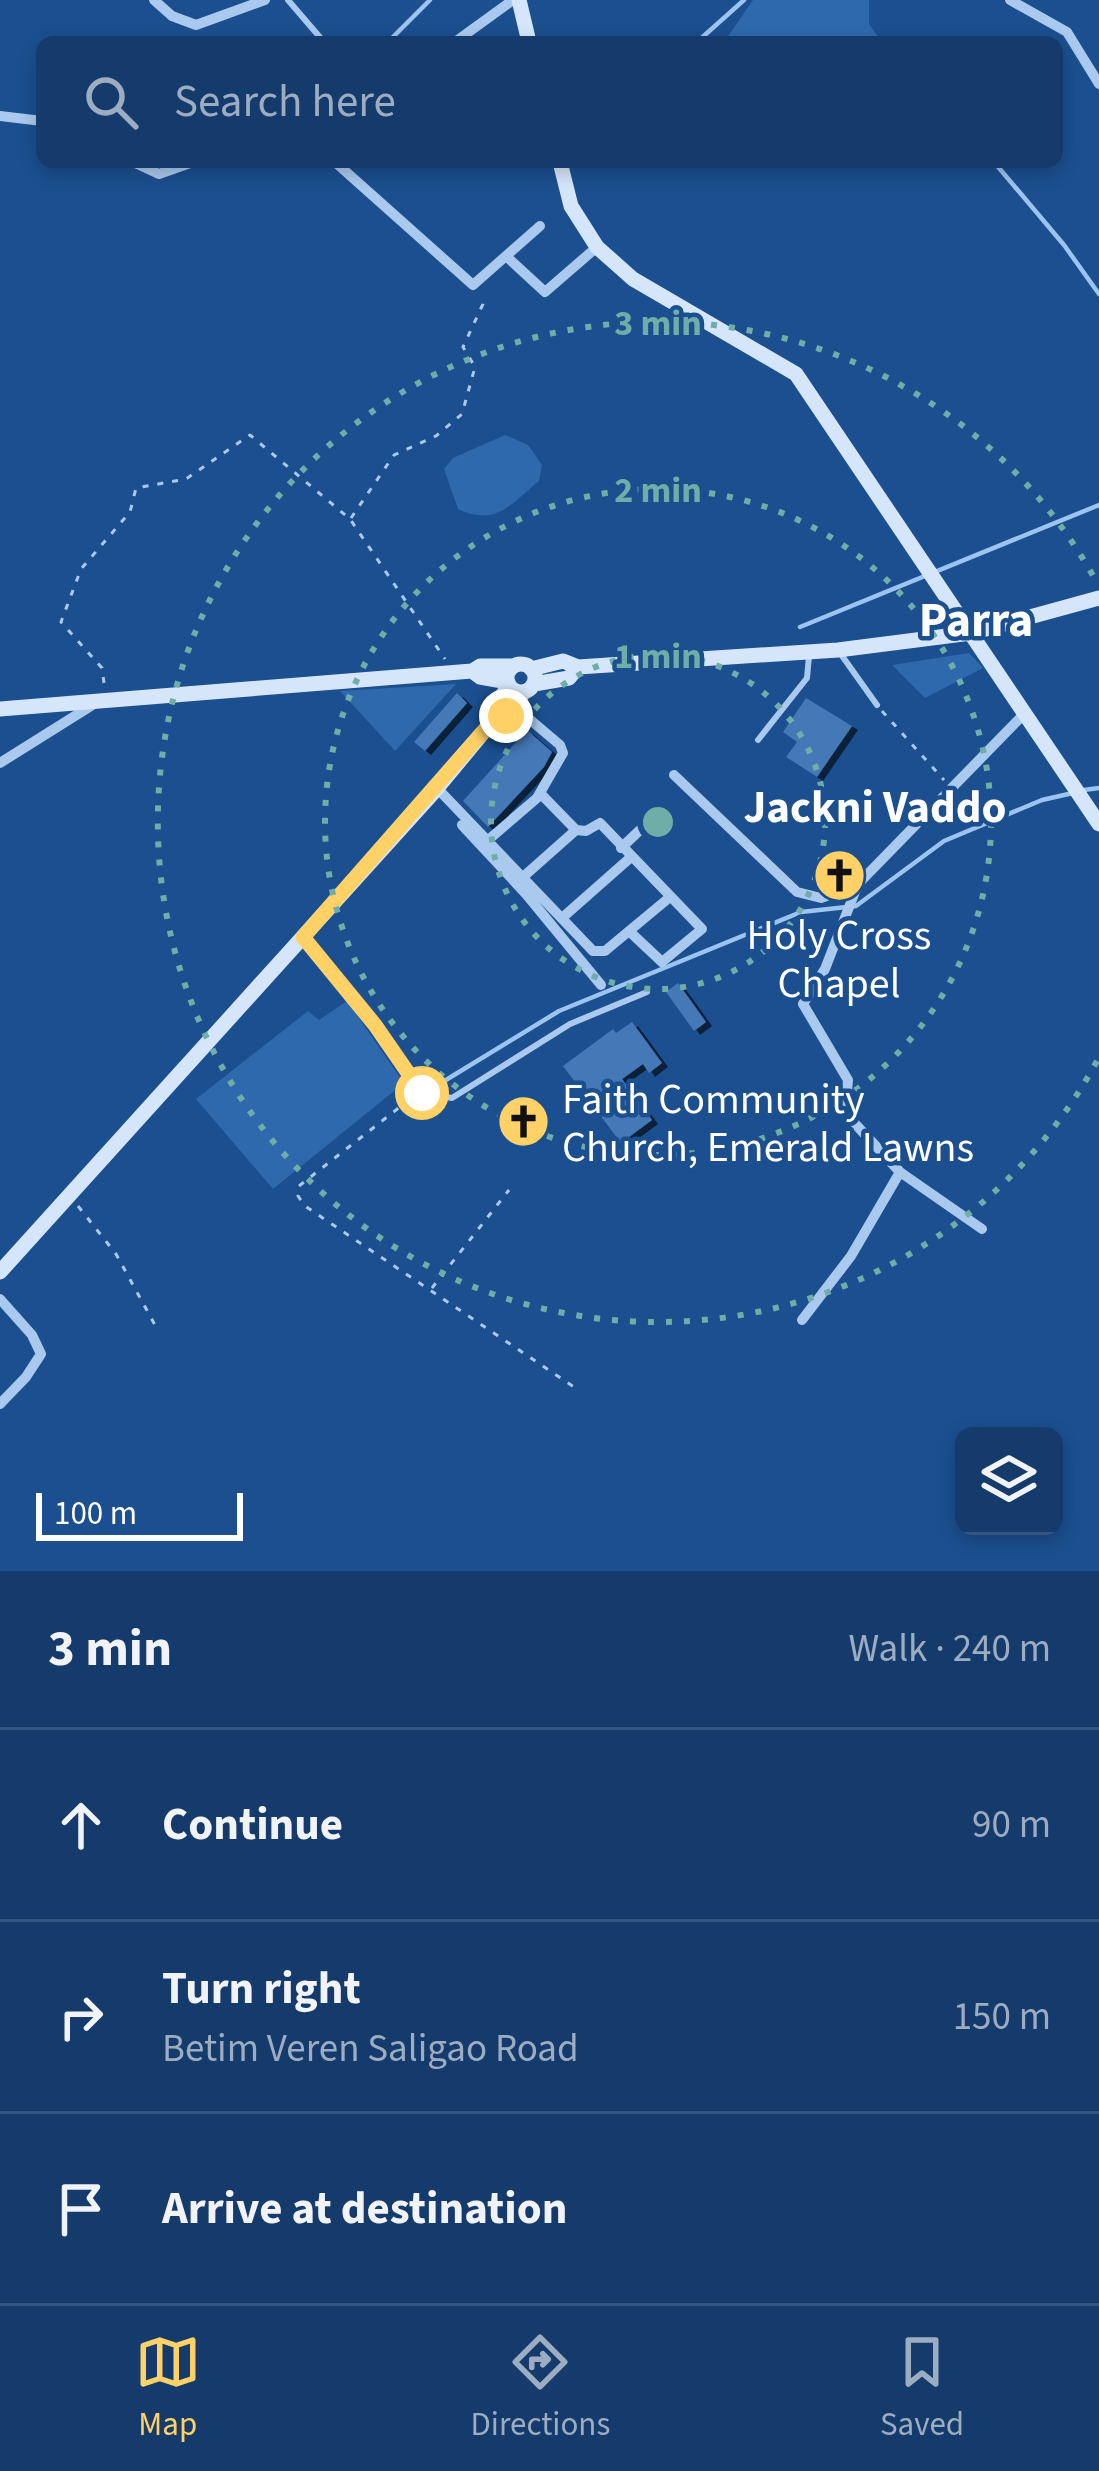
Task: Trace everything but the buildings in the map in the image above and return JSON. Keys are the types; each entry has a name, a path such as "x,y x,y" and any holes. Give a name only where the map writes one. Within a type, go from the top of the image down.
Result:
{"main road":[{"path":"516,0 527,36"},
{"path":"562,168 571,206 597,248 633,279 796,374 1099,824"},
{"path":"0,1272 435,791 496,717 494,707 519,683 563,661 578,667 809,652 970,633 1099,598"},
{"path":"0,709 472,671 480,677 519,683"}],"street":[{"path":"154,0 172,16 196,25 266,0"},
{"path":"464,36 516,0"},
{"path":"1010,0 1067,32 1099,84"},
{"path":"0,116 36,121"},
{"path":"146,168 159,174 176,168"},
{"path":"342,168 473,285 540,226"},
{"path":"506,256 545,292 597,248"},
{"path":"488,841 540,793 561,758 562,748 519,683"},
{"path":"0,763 101,704"},
{"path":"982,1228 900,1172 845,1113 848,1080 803,1004 825,969 858,884 1024,713"},
{"path":"674,775 797,892 821,898 858,884"},
{"path":"435,791 599,952 670,897"},
{"path":"435,791 602,985"},
{"path":"540,793 576,830 586,831 600,823 702,929 668,960 657,961 629,931"},
{"path":"523,878 576,830"},
{"path":"620,848 640,830"},
{"path":"562,918 631,858"},
{"path":"303,937 375,1025 422,1093"},
{"path":"802,1320 851,1256 900,1172"},
{"path":"0,1299 32,1335 41,1354 26,1378 0,1403"}],"lane":[{"path":"288,0 318,36"},
{"path":"838,650 877,706"},
{"path":"758,740 807,679 809,652"},
{"path":"422,1093 452,1098 570,1024 647,992"}],"path":[{"path":"350,519 394,455 436,436 462,414 475,367 464,347 484,304 478,280"},
{"path":"101,704 101,668 61,622 81,568 130,512 136,488 186,479 250,435 350,519 454,672"},
{"path":"877,706 951,788"},
{"path":"422,1093 412,1096 399,1111 299,1186 298,1196 305,1206 574,1387"},
{"path":"431,1289 508,1190"},
{"path":"69,1195 116,1254 154,1325"}],"shaded area":[{"path":"753,0 869,0 869,24 878,36 728,36"},
{"path":"505,435 528,445 542,465 539,481 493,514 458,509 444,469 453,458"},
{"path":"969,653 983,668 925,698 892,665"},
{"path":"456,684 395,751 340,691"},
{"path":"347,1001 404,1083 273,1189 196,1099 308,1011 319,1020"}],"waterway":[{"path":"394,36 430,0"},
{"path":"704,36 744,0"},
{"path":"999,168 1099,294"},
{"path":"800,627 1099,505"},
{"path":"1084,790 1099,788"},
{"path":"441,1083 559,1011 801,912 856,906 944,841 1042,800 1073,793"}],"place":[{"name":"Holy Cross Chapel","path":"839,875"},
{"name":"Faith Community Church, Emerald Lawns","path":"523,1122"}],"district":[{"name":"Parra","path":"976,619"},
{"name":"Jackni Vaddo","path":"875,806"}],"route":[{"path":"422,1093 375,1025 303,937 496,717 506,716"}]}
